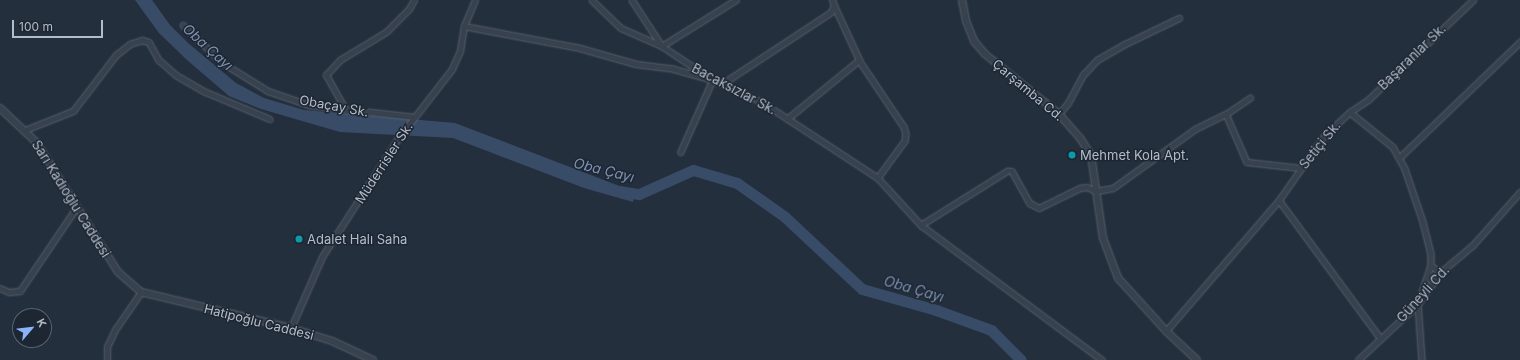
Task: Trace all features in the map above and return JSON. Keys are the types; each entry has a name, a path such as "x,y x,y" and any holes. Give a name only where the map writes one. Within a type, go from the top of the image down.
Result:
{"street":[{"path":"346,111 326,75 340,60 386,32 409,9 414,0"},
{"name":"Müderrisler Sk.","path":"291,328 322,257 397,140 452,69 460,52 464,26 475,0"},
{"name":"Bacaksızlar Sk.","path":"592,0 621,28 662,46 713,80 762,102 878,178 921,225 1102,360"},
{"path":"632,0 662,46 736,0"},
{"path":"832,0 859,60 904,127 906,134 905,141 878,178"},
{"name":"Çarşamba Cd.","path":"962,0 966,21 974,41 985,54 1059,114 1091,155 1103,238 1118,278 1166,331 1197,360"},
{"name":"Başaranlar Sk.","path":"1350,112 1368,100 1473,0"},
{"path":"722,84 831,12 834,6"},
{"path":"1059,114 1068,103 1083,75 1097,60 1125,44 1179,18"},
{"name":"Obaçay Sk.","path":"183,25 223,63 268,91 309,105 346,111 414,117"},
{"path":"464,26 580,48 636,64 674,69 713,80 681,152"},
{"path":"25,130 73,111 116,55 130,44 142,40 149,42 160,60 176,75 206,92 270,119"},
{"path":"1399,158 1520,42"},
{"path":"787,118 859,60"},
{"path":"921,225 1007,171 1012,171 1030,203 1039,208 1080,188 1087,187 1096,191 1113,188 1195,129 1226,114 1250,98"},
{"name":"Sarı Kadıoğlu Caddesi","path":"0,108 37,143 76,208 118,272 141,292"},
{"name":"Setiçi Sk.","path":"1166,331 1280,200 1324,136 1350,112 1393,147 1399,158 1423,222 1431,253 1431,266 1418,304"},
{"path":"1226,114 1247,162 1301,168"},
{"name":"Güneyli Cd.","path":"1358,360 1418,304 1441,272 1473,245 1520,192"},
{"path":"1280,200 1382,339"},
{"path":"0,288 9,292 20,291 76,208"},
{"path":"1431,266 1441,272"},
{"path":"108,360 107,347 115,330 141,292"},
{"name":"Hatipoğlu Caddesi","path":"141,292 291,328 332,341 373,360"},
{"path":"1418,304 1422,360"}],"water":[{"path":"135,0 152,0 170,25 188,43 236,83 264,98 304,110 455,123 635,192 633,202 584,188 453,138 340,132 261,109 229,96 187,60 159,33"}],"waterway":[{"name":"Oba Çayı","path":"619,191 639,194 693,170 737,183 785,217 862,289 936,310 991,330 1021,360"}],"place":[{"name":"Mehmet Kola Apt.","path":"1072,155"},
{"name":"Adalet Halı Saha","path":"299,239"}]}
